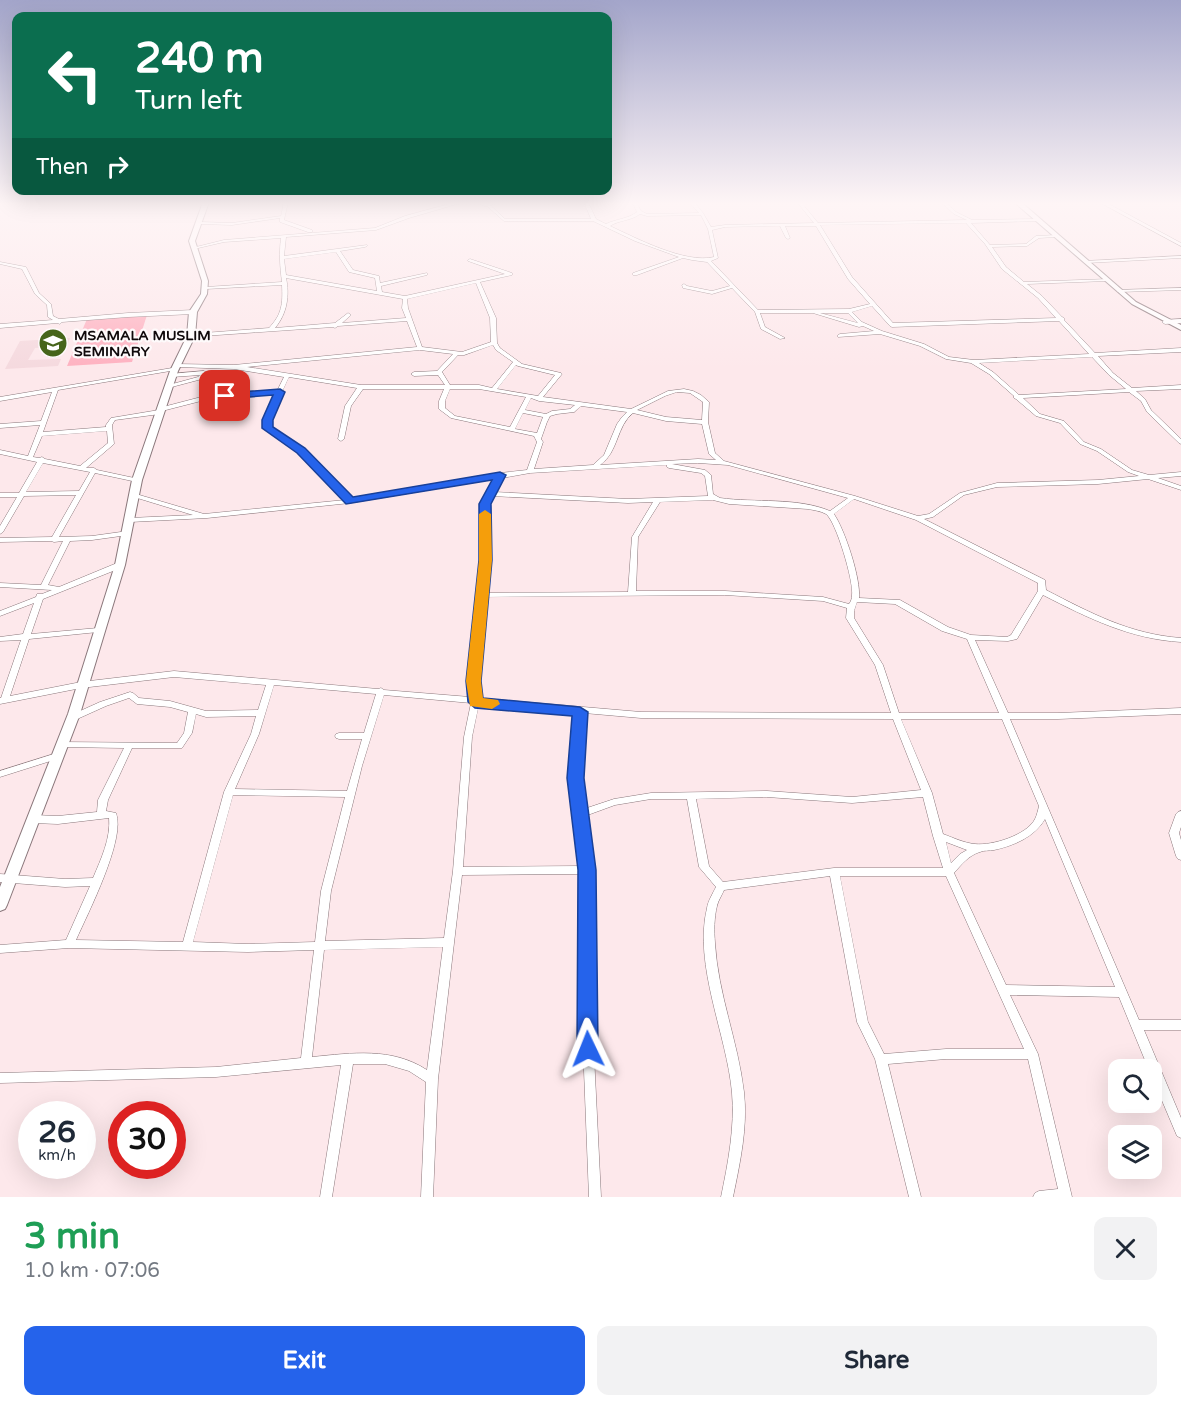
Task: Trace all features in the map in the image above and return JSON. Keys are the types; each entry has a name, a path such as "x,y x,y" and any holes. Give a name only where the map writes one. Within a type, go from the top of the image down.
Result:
{"street":[{"path":"0,905 5,879 33,819 72,718 120,565 136,496 137,480 168,386 191,336 193,312 206,288 197,258"},
{"path":"269,331 280,321 285,284 283,258"},
{"path":"341,258 347,268 358,274 377,276 380,294"},
{"path":"634,274 682,258 709,261 716,258"},
{"path":"838,258 850,278 892,325"},
{"path":"997,258 1004,268 1062,319 1111,374 1131,390 1179,440"},
{"path":"1081,258 1134,303 1165,322 1181,328"},
{"path":"1086,262 1181,258"},
{"path":"284,276 405,298 510,274 470,260"},
{"path":"709,261 757,312 763,328 782,338"},
{"path":"0,263 24,268 37,294 49,304 51,317 61,322"},
{"path":"340,285 358,274"},
{"path":"379,285 425,274"},
{"path":"1023,284 1107,280"},
{"path":"478,282 493,318 494,343 515,363 559,375 540,399"},
{"path":"206,288 285,284"},
{"path":"684,285 712,293 731,287"},
{"path":"1119,291 1181,289"},
{"path":"405,298 420,348"},
{"path":"757,312 849,311 873,304"},
{"path":"805,310 922,345 948,358 972,362 1096,357 1181,350"},
{"path":"849,311 866,330"},
{"path":"0,326 193,312"},
{"path":"334,326 348,315"},
{"path":"191,336 410,319"},
{"path":"880,333 892,325 1062,319"},
{"path":"1165,322 1181,321"},
{"path":"840,336 866,330"},
{"path":"0,399 175,369 234,367 420,348 456,354 468,353 494,343"},
{"path":"414,374 439,372 456,354"},
{"path":"972,362 991,373 1043,418 1062,422 1082,443 1099,450 1125,469 1145,478 1181,488"},
{"path":"493,390 515,363"},
{"path":"168,386 200,378 209,367"},
{"path":"234,367 361,387 448,386 493,390 579,405 632,411 666,419 705,422"},
{"path":"175,369 204,373"},
{"path":"439,372 448,386"},
{"path":"287,376 267,420 267,428 301,451 350,501"},
{"path":"448,386 442,401 442,409 447,414 512,429 539,438"},
{"path":"341,439 348,406 361,387"},
{"path":"1016,397 1181,387"},
{"path":"31,456 57,388"},
{"path":"595,466 608,458 618,430 632,411 671,390 686,389 706,402 705,422 712,454 728,463"},
{"path":"83,467 111,444 109,429 113,419 205,398 280,392"},
{"path":"512,429 529,397"},
{"path":"521,411 544,416 552,412 572,411 579,405"},
{"path":"530,471 544,416"},
{"path":"0,426 43,423"},
{"path":"39,434 109,429"},
{"path":"2,454 31,456 137,480"},
{"path":"0,532 42,459"},
{"path":"130,520 207,516 350,501 530,471 698,461 728,463 853,497 918,518 1038,579 1043,586 1014,637 994,639 970,637 945,629 897,602 853,603 795,596 632,593 482,595"},
{"path":"656,464 704,471 708,475 710,495 713,498"},
{"path":"54,540 94,470"},
{"path":"918,518 931,516 962,494 997,485 1145,478 1181,474"},
{"path":"427,1197 432,1079 458,871 468,736 475,702 473,681 486,560 485,514 489,494 500,475"},
{"path":"1157,477 1167,484"},
{"path":"0,495 80,493"},
{"path":"489,494 592,500 713,498 724,502 806,508 830,514"},
{"path":"136,496 207,516"},
{"path":"830,514 853,497"},
{"path":"632,593 635,537 658,500"},
{"path":"830,514 851,572 853,603 850,618 879,665 896,716 927,793 949,872 1005,990 1032,1054 1065,1196 1039,1197"},
{"path":"0,540 54,540 128,533"},
{"path":"44,587 67,539"},
{"path":"0,614 58,588 120,565"},
{"path":"0,585 58,588"},
{"path":"1042,591 1107,623 1152,637 1181,640"},
{"path":"2,700 40,596"},
{"path":"0,639 99,630"},
{"path":"970,637 1181,1132"},
{"path":"2,700 81,685 174,674 381,691 580,712 694,717 1117,715 1181,711"},
{"path":"187,946 229,792 271,682"},
{"path":"306,1061 326,891 366,736 381,691"},
{"path":"72,718 130,695 137,701 170,704 192,711 221,715 261,713"},
{"path":"62,744 182,745 192,720 192,711"},
{"path":"580,712 576,778 587,870 586,993 596,1197"},
{"path":"339,736 366,736"},
{"path":"100,814 103,800 129,746"},
{"path":"0,774 57,756"},
{"path":"229,792 351,794"},
{"path":"580,814 633,797 767,794 871,799 927,793"},
{"path":"691,797 704,867 721,886"},
{"path":"727,1197 739,1119 738,1092 709,955 712,898 721,886 834,872 949,872 963,857 978,848 1007,841 1035,826 1043,806"},
{"path":"33,819 58,820 100,814 113,815 116,821 96,882 69,944"},
{"path":"1181,814 1174,833 1181,856"},
{"path":"938,836 978,848"},
{"path":"458,871 587,870"},
{"path":"834,872 863,1022 881,1059 915,1197"},
{"path":"5,879 96,882"},
{"path":"0,949 69,944 319,946 449,942"},
{"path":"1005,990 1122,992"},
{"path":"1136,1025 1181,1025"},
{"path":"881,1059 946,1054 1032,1054"},
{"path":"326,1197 348,1059"},
{"path":"0,1078 216,1072 306,1061 385,1059 412,1065 432,1079"}],"shaded area":[{"path":"147,315 132,362 67,366 87,319"},
{"path":"70,338 67,346 35,348 28,360 61,359 58,366 5,369 20,341"}],"slow traffic":[{"path":"485,514 486,560 473,681 475,702 492,704"}],"place":[{"name":"MSAMALA MUSLIM SEMINARY","path":"53,343"}],"route":[{"path":"225,396 280,392 267,420 267,428 301,451 314,466 342,490 350,501 500,475 485,504 486,560 473,681 475,702 580,712 576,778 587,870 588,1049"}]}
